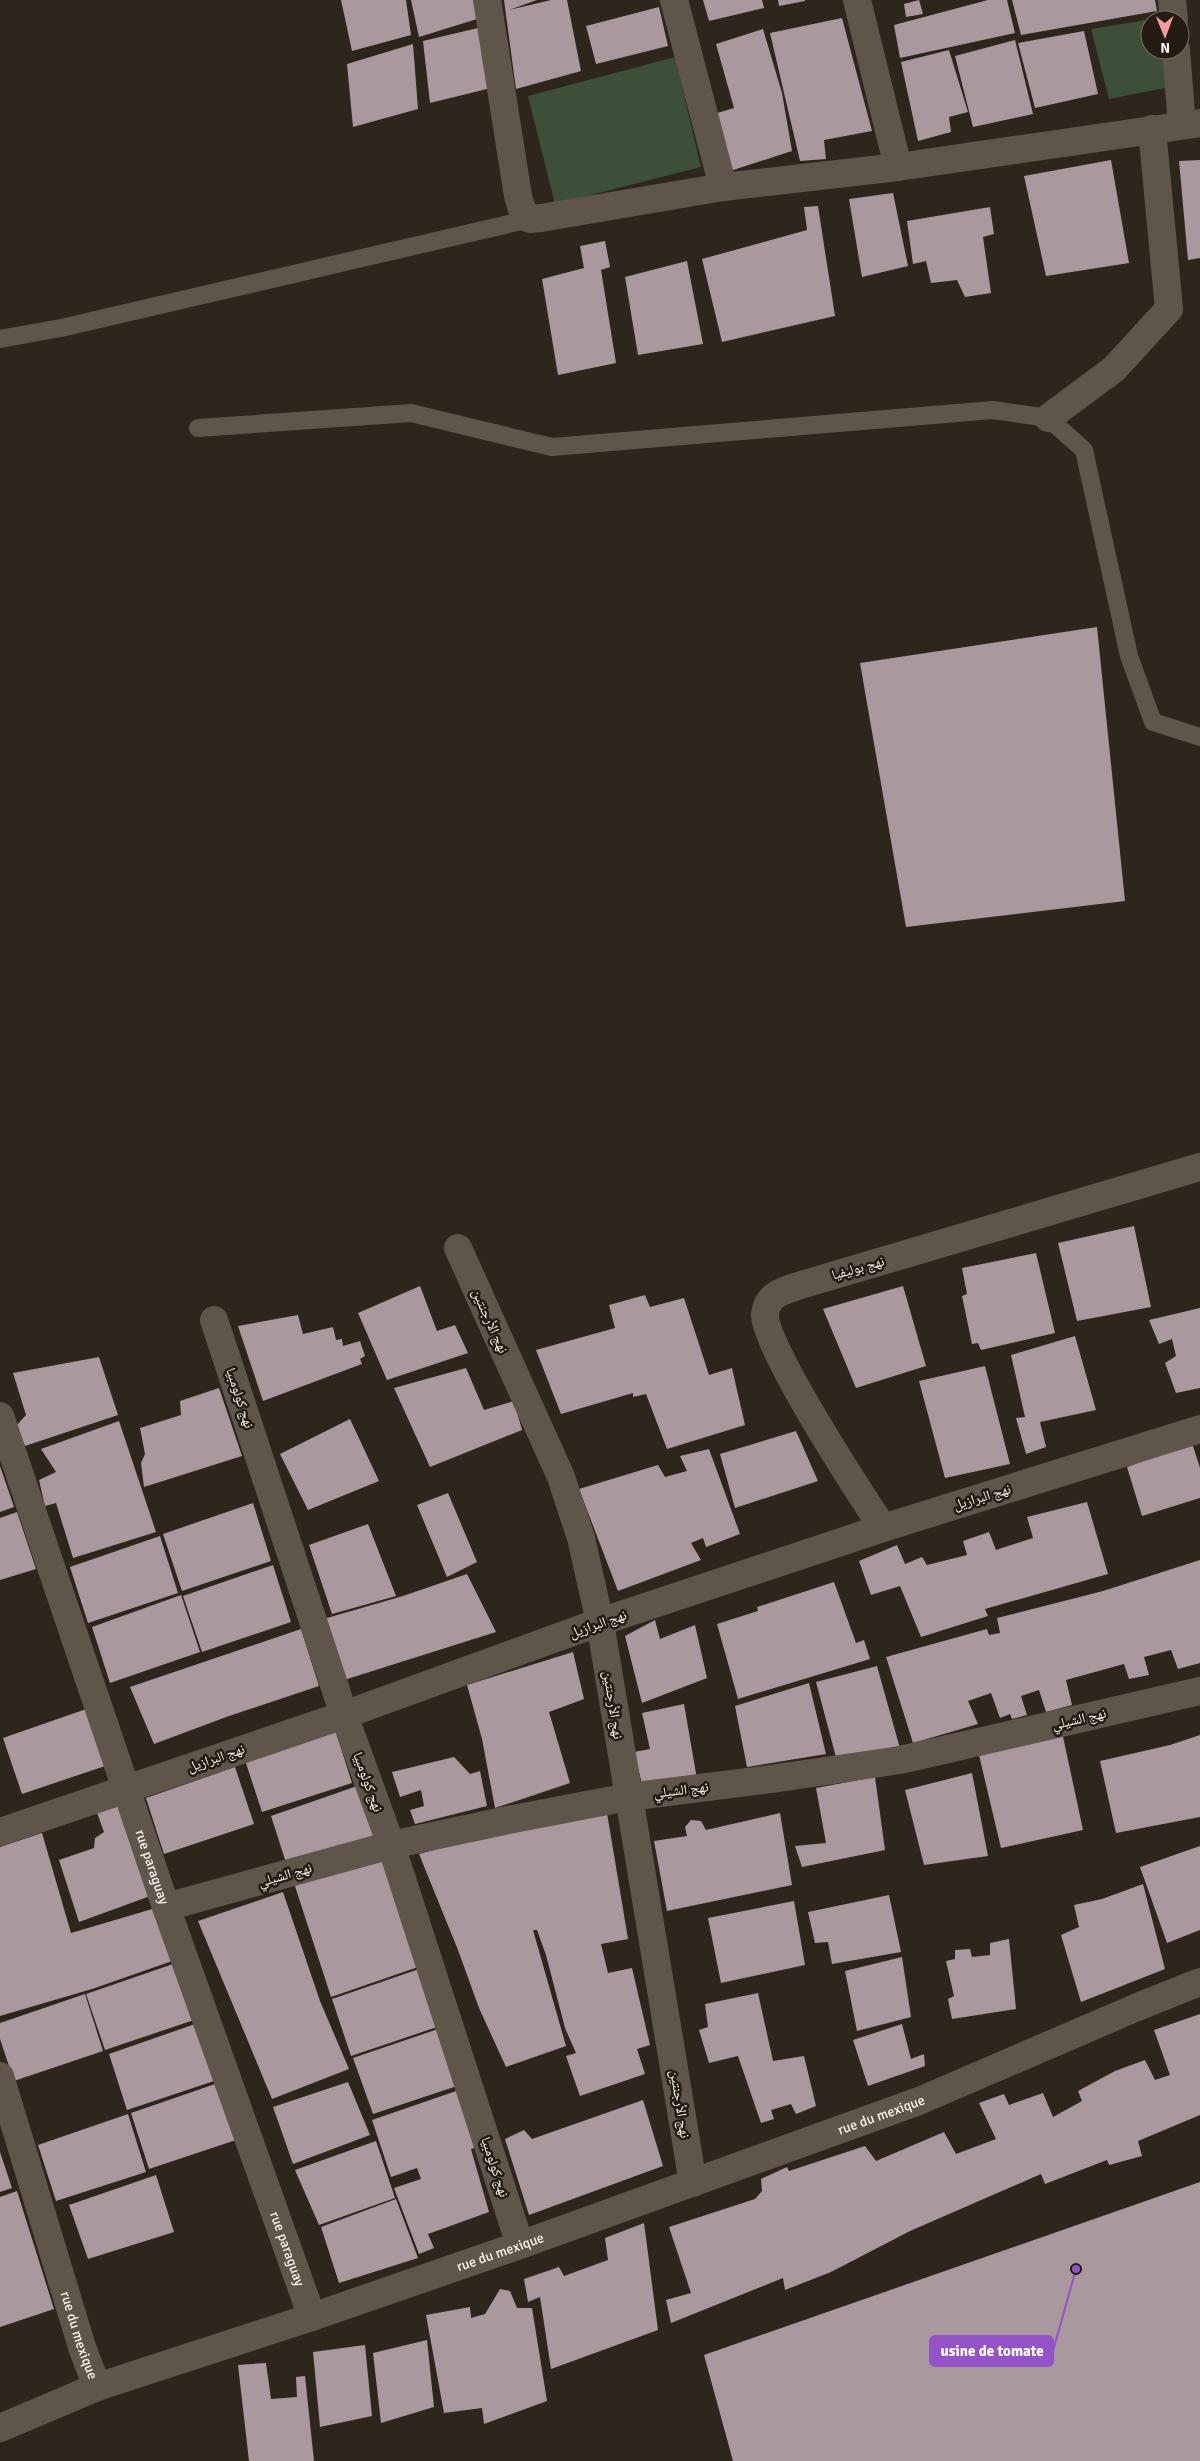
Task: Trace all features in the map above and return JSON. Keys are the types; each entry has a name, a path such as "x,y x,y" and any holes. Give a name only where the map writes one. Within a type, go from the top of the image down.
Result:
{"street":[{"path":"487,0 518,196 524,216 530,218 723,187 898,167 1191,124 1178,60"},
{"path":"674,0 723,187"},
{"path":"857,0 898,167"},
{"path":"1048,418 1114,369 1169,310 1152,129"},
{"name":"نهج بوليفيا","path":"883,1528 808,1407 773,1342 765,1315 769,1300 788,1289 1200,1167"},
{"name":"نهج الأرجنتين","path":"458,1248 561,1477 581,1538 600,1622 693,2183"},
{"name":"نهج كولومبيا","path":"214,1320 344,1715 391,1845 520,2245"},
{"name":"rue paraguay","path":"0,1416 166,1907 312,2317"},
{"name":"نهج البرازيل","path":"0,1832 344,1715 600,1622 883,1528 1200,1429"},
{"name":"نهج الشيلي","path":"166,1907 391,1845 628,1797 900,1760 1200,1691"},
{"name":"rue du mexique","path":"0,2076 82,2347 97,2387 312,2317 520,2245 918,2101 1200,1982"},
{"path":"0,2428 97,2387"}],"lane":[{"path":"0,339 61,328 530,218"},
{"path":"198,428 411,412 552,447 992,410 1048,418 1084,450 1129,656 1153,722 1200,737"}],"green space":[{"path":"1140,21 1140,60 1168,60 1170,87 1109,99 1091,29"},
{"path":"675,57 701,167 555,204 528,96"}],"building":[{"path":"341,0 406,0 411,35 352,51"},
{"path":"411,0 475,0 477,19 419,37"},
{"path":"504,0 537,0 509,10 551,0 567,0 581,71 516,89"},
{"path":"703,0 762,0 764,8 709,21"},
{"path":"778,0 805,0 805,1 779,6"},
{"path":"919,0 923,14 906,17 904,4"},
{"path":"988,0 1007,0 1015,33 900,58 894,25"},
{"path":"1012,0 1155,0 1157,10 1140,10 1140,14 1021,35"},
{"path":"659,7 668,46 596,64 586,26"},
{"path":"842,18 872,131 824,140 826,159 800,161 770,33"},
{"path":"478,28 491,88 430,103 423,41"},
{"path":"763,29 782,93 792,151 730,171 714,114 734,108 716,44"},
{"path":"1084,31 1098,94 1035,108 1018,43"},
{"path":"1015,40 1033,114 973,127 955,56"},
{"path":"413,44 418,109 353,127 347,64"},
{"path":"949,50 968,112 949,117 951,132 918,141 901,62"},
{"path":"1111,160 1129,263 1046,276 1024,176"},
{"path":"1200,160 1200,258 1188,260 1179,161"},
{"path":"893,193 908,266 862,277 849,199"},
{"path":"818,206 835,316 722,342 702,259 807,230 804,207"},
{"path":"990,207 994,234 983,237 991,293 965,297 957,280 931,283 926,261 913,264 907,221"},
{"path":"605,241 610,267 601,270 616,363 558,375 542,279 584,268 580,246"},
{"path":"687,261 703,344 638,355 625,277"},
{"path":"1097,627 1125,901 906,927 860,663"},
{"path":"1134,1226 1151,1307 1077,1321 1058,1243"},
{"path":"1036,1253 1055,1333 981,1350 978,1343 972,1344 962,1296 967,1294 962,1268"},
{"path":"420,1286 437,1331 455,1325 468,1353 387,1380 358,1313"},
{"path":"903,1286 926,1366 856,1388 823,1309"},
{"path":"645,1295 650,1307 684,1298 709,1375 732,1368 745,1425 667,1449 646,1394 633,1397 633,1393 561,1414 536,1350 615,1328 609,1305"},
{"path":"1200,1308 1200,1388 1176,1393 1165,1363 1176,1356 1172,1339 1159,1344 1149,1320"},
{"path":"298,1315 303,1334 333,1327 336,1340 342,1339 343,1346 360,1341 365,1356 360,1359 362,1364 263,1401 238,1326"},
{"path":"1075,1336 1096,1410 1040,1422 1046,1447 1026,1454 1016,1418 1025,1417 1011,1355"},
{"path":"99,1357 118,1415 25,1446 16,1426 26,1415 13,1373"},
{"path":"985,1366 1010,1464 945,1478 919,1381"},
{"path":"466,1368 484,1410 514,1401 522,1430 430,1467 394,1388"},
{"path":"219,1388 242,1456 144,1487 141,1463 145,1454 140,1428 181,1415 180,1401"},
{"path":"350,1419 379,1481 308,1510 280,1454"},
{"path":"119,1421 156,1532 73,1558 56,1503 45,1506 39,1480 56,1472 41,1449"},
{"path":"796,1431 818,1481 735,1508 720,1454"},
{"path":"1192,1443 1200,1468 1200,1498 1142,1516 1127,1467"},
{"path":"709,1449 740,1534 706,1547 703,1538 691,1543 701,1560 618,1591 579,1489 658,1465 665,1477 687,1471 680,1456"},
{"path":"0,1466 14,1507 0,1512"},
{"path":"448,1493 477,1562 447,1577 417,1505"},
{"path":"1087,1502 1108,1574 985,1609 988,1616 921,1637 900,1586 871,1595 859,1561 897,1545 905,1564 922,1557 927,1565 967,1555 963,1541 989,1532 996,1550 1033,1538 1027,1517"},
{"path":"253,1503 271,1561 182,1591 163,1534"},
{"path":"17,1512 36,1569 0,1580 0,1518"},
{"path":"368,1524 396,1596 332,1614 309,1545"},
{"path":"160,1536 178,1593 88,1623 70,1567"},
{"path":"1200,1560 1200,1663 1178,1669 1171,1650 1144,1657 1149,1675 1129,1679 1124,1664 1066,1680 1072,1705 1046,1712 1039,1690 1021,1696 1027,1715 1012,1719 1010,1714 1000,1718 991,1693 968,1701 978,1724 913,1743 886,1657 987,1629 989,1635 1000,1633 997,1618 1103,1591"},
{"path":"273,1565 291,1622 202,1652 183,1596"},
{"path":"467,1574 496,1632 344,1680 320,1620 403,1596"},
{"path":"834,1582 856,1643 864,1640 870,1659 738,1699 717,1624 758,1611 757,1607"},
{"path":"181,1595 200,1652 110,1683 92,1627"},
{"path":"655,1620 660,1639 695,1625 707,1678 642,1703 625,1636"},
{"path":"301,1629 319,1686 229,1716 154,1744 130,1687"},
{"path":"573,1652 584,1699 549,1712 570,1783 495,1808 482,1739 467,1685"},
{"path":"877,1666 901,1752 837,1761 816,1682"},
{"path":"809,1683 826,1754 747,1767 735,1706"},
{"path":"684,1704 697,1779 643,1788 634,1752 650,1749 642,1713"},
{"path":"92,1707 111,1764 22,1794 3,1738"},
{"path":"334,1726 352,1783 262,1812 244,1757"},
{"path":"1062,1732 1083,1830 1001,1848 979,1755"},
{"path":"1200,1735 1200,1817 1116,1833 1100,1761 1170,1745"},
{"path":"454,1757 470,1774 480,1771 487,1806 415,1824 410,1810 424,1806 421,1790 400,1797 392,1772"},
{"path":"235,1767 254,1824 164,1854 146,1798"},
{"path":"972,1773 988,1856 924,1865 905,1790"},
{"path":"875,1777 885,1850 802,1867 795,1846 826,1843 816,1788"},
{"path":"360,1785 379,1843 289,1872 271,1816"},
{"path":"122,1803 153,1895 79,1922 59,1860 94,1848 95,1838 104,1832 96,1810"},
{"path":"606,1807 628,1939 601,1944 608,1973 632,1968 650,2045 637,2049 645,2074 580,2096 566,2056 576,2053 565,2028 546,1955 537,1930 533,1930 566,2046 506,2067 479,2008 419,1854 509,1829"},
{"path":"780,1813 792,1885 667,1911 654,1841 687,1836 685,1827 691,1820 701,1821 706,1830"},
{"path":"42,1833 71,1933 159,1907 178,1959 92,1989 0,2016 0,1847"},
{"path":"1200,1846 1200,1930 1167,1943 1140,1867"},
{"path":"383,1852 421,1966 331,1997 294,1883"},
{"path":"1143,1884 1165,1969 1081,2002 1061,1935 1079,1927 1074,1905 1102,1899"},
{"path":"283,1892 320,2001 349,2069 272,2099 198,1921"},
{"path":"889,1895 901,1952 832,1964 828,1942 815,1943 808,1912"},
{"path":"794,1901 805,1965 721,1983 708,1918"},
{"path":"1009,1939 1016,2009 952,2019 948,1999 954,1996 946,1961 955,1959 955,1950 970,1949 972,1957 990,1955 990,1943"},
{"path":"902,1957 911,2017 857,2031 845,1971"},
{"path":"176,1963 194,2020 105,2050 86,1994"},
{"path":"422,1968 440,2026 351,2056 332,1999"},
{"path":"758,1993 773,2061 804,2056 816,2106 796,2114 791,2104 771,2110 774,2119 761,2123 738,2056 709,2063 699,2030 708,2027 705,2004"},
{"path":"85,1994 103,2051 14,2081 0,2039 0,2023"},
{"path":"1200,2014 1200,2115 1138,2141 1142,2156 1109,2165 1107,2160 1045,2184 1041,2174 910,2231 831,2272 785,2290 783,2278 671,2323 666,2300 691,2293 669,2227 755,2199 762,2191 761,2179 787,2167 789,2171 865,2146 876,2161 944,2132 956,2154 996,2139 979,2103 1004,2094 1009,2105 1043,2093 1053,2117 1082,2101 1078,2091 1115,2071 1145,2060 1155,2080 1170,2075 1154,2030"},
{"path":"198,2023 217,2080 127,2110 109,2054"},
{"path":"902,2024 911,2059 924,2054 925,2066 868,2086 853,2040"},
{"path":"441,2028 460,2085 373,2114 353,2058"},
{"path":"221,2082 239,2139 149,2169 131,2113"},
{"path":"348,2082 370,2135 293,2164 273,2107"},
{"path":"462,2089 480,2146 471,2149 489,2212 428,2234 434,2248 419,2254 394,2188 421,2179 417,2168 391,2177 372,2120"},
{"path":"643,2100 663,2166 529,2215 505,2139 524,2130 532,2139"},
{"path":"128,2114 146,2172 56,2201 38,2145"},
{"path":"376,2141 395,2198 319,2225 295,2170"},
{"path":"0,2152 12,2188 0,2192"},
{"path":"156,2175 174,2232 88,2259 69,2205"},
{"path":"1200,2182 1200,2461 733,2461 704,2355"},
{"path":"17,2191 54,2309 0,2327 0,2197"},
{"path":"396,2199 418,2258 339,2283 321,2227"},
{"path":"644,2223 658,2330 551,2369 540,2297 528,2302 524,2279 559,2267 564,2276 608,2260 605,2238"},
{"path":"500,2289 510,2291 517,2308 532,2308 547,2401 484,2424 482,2408 444,2413 426,2315 470,2307 471,2318 485,2314"},
{"path":"427,2340 434,2407 381,2423 373,2353"},
{"path":"365,2345 372,2416 320,2427 313,2352"},
{"path":"266,2363 271,2399 297,2397 296,2377 305,2376 314,2461 249,2461 238,2365"}],"place":[{"name":"usine de tomate","path":"1076,2269"}]}
